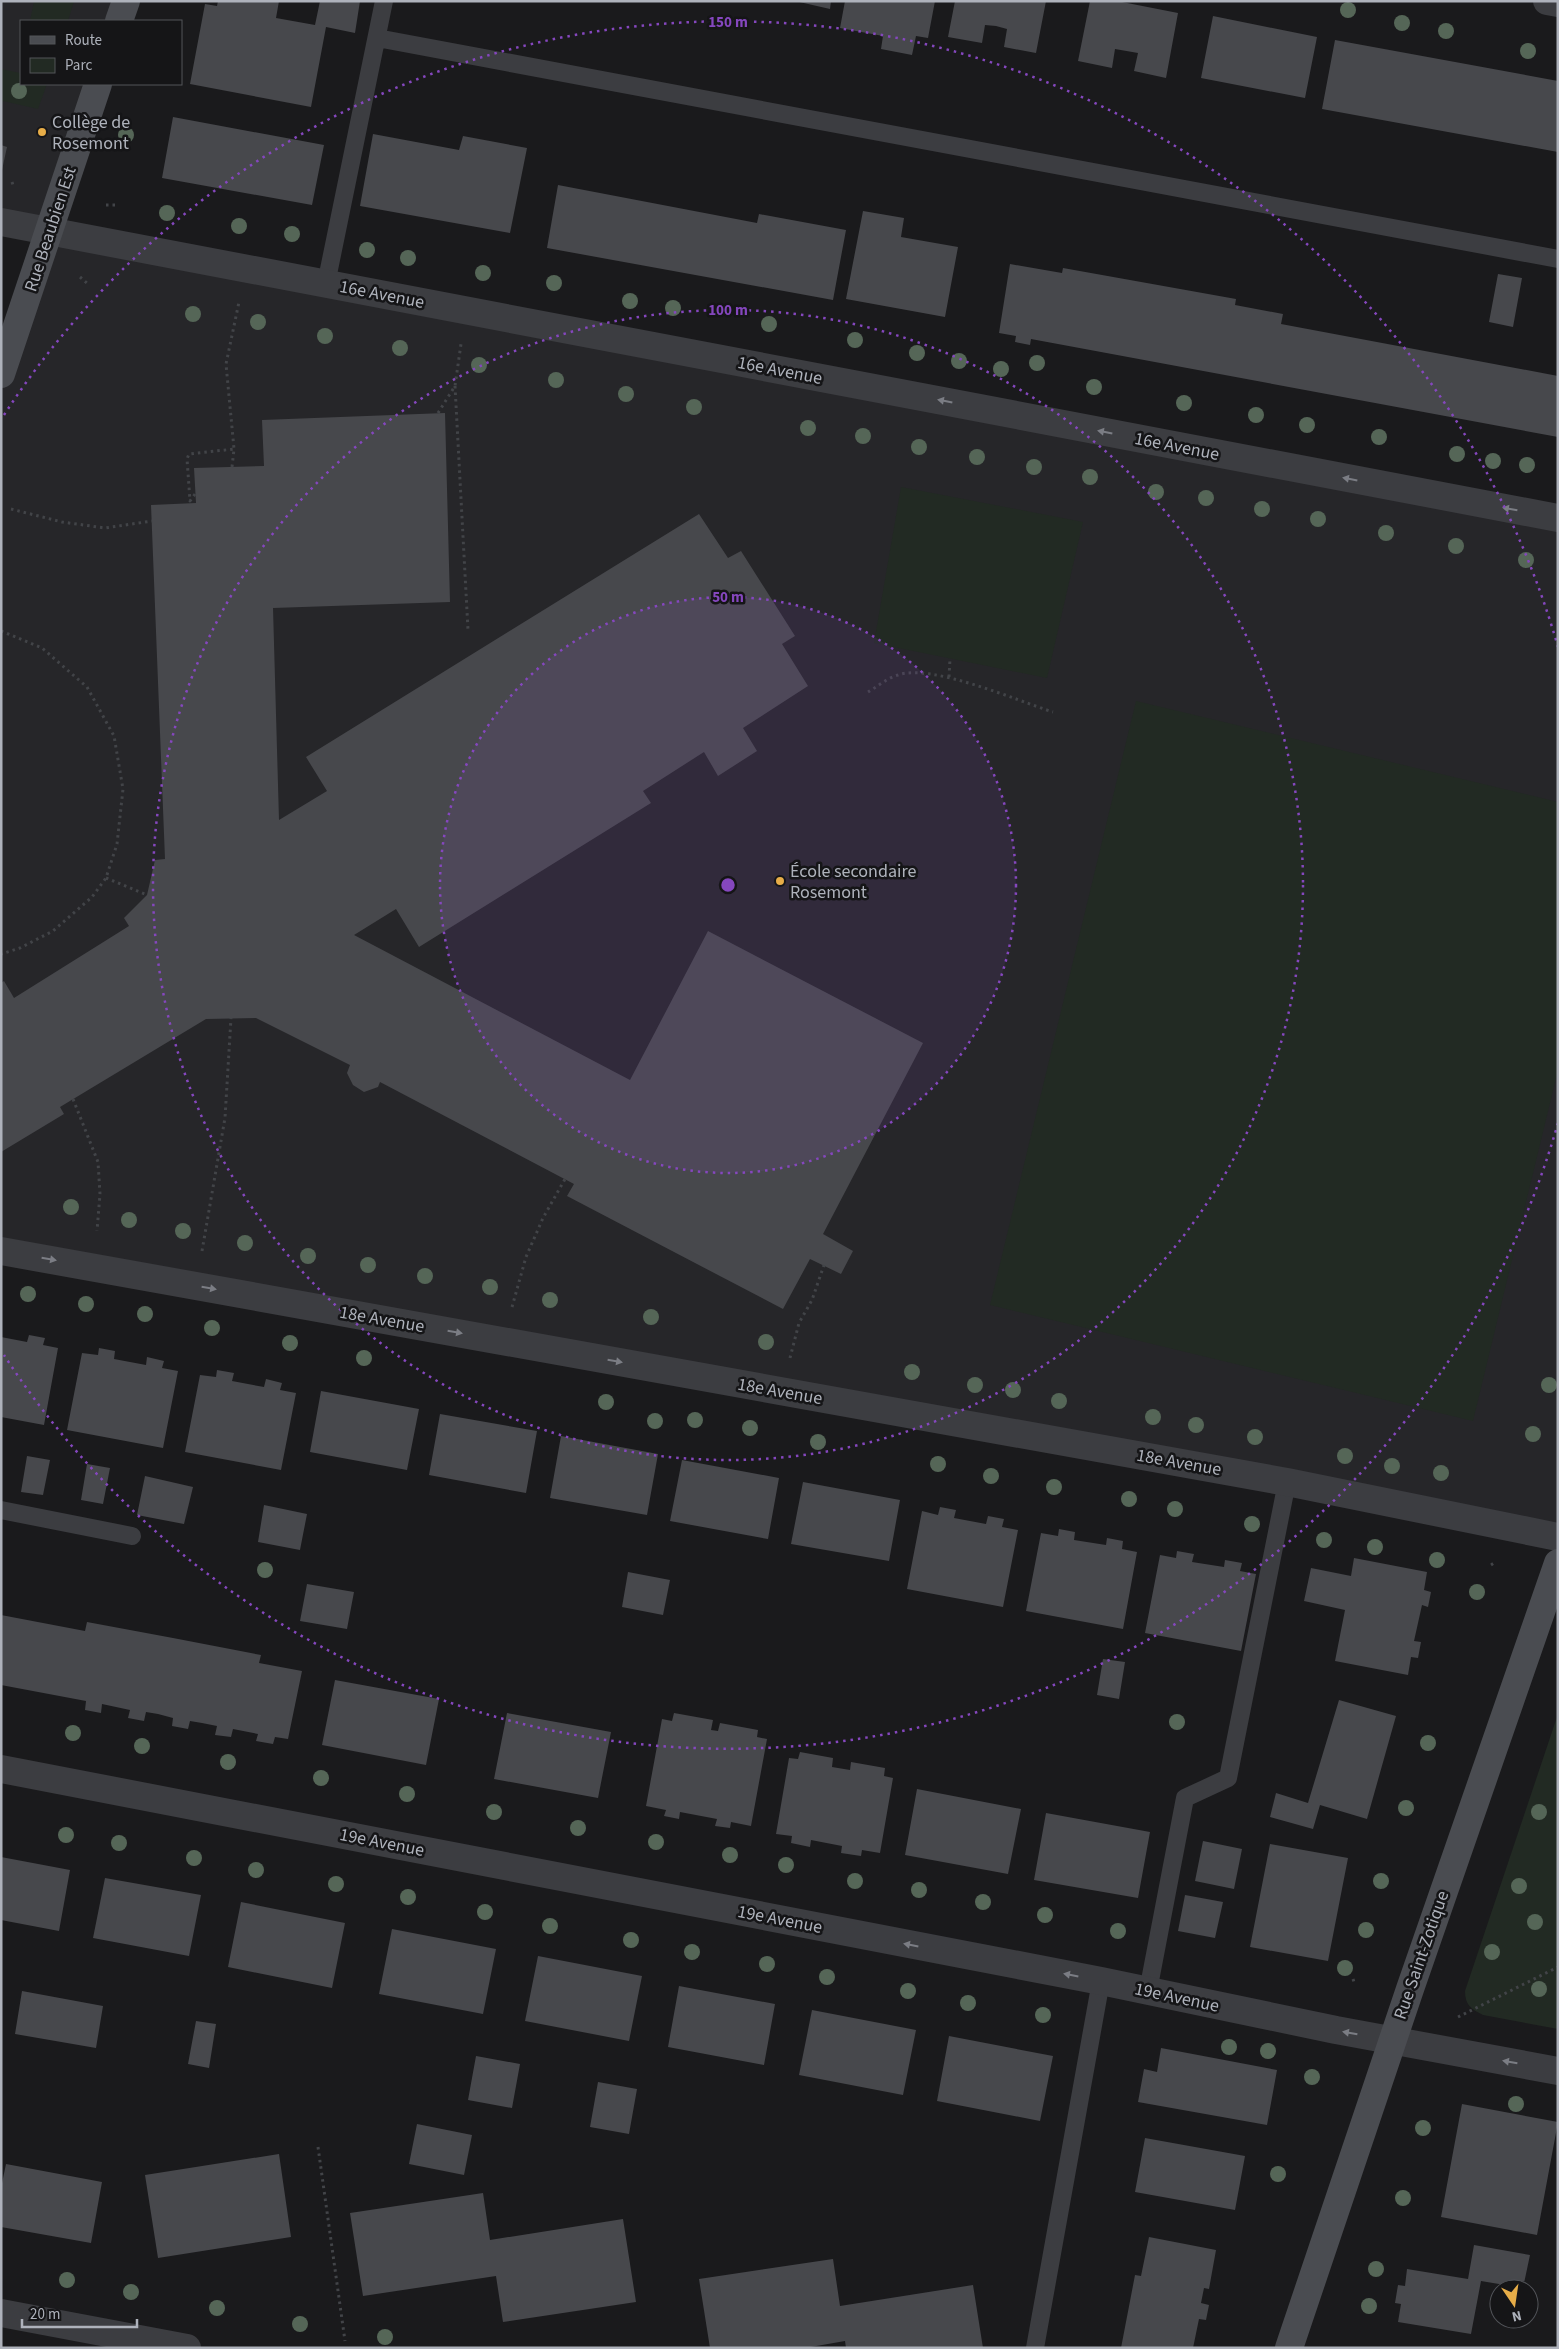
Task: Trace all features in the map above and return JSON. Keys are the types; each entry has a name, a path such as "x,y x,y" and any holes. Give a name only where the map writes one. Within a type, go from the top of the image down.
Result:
{"street":[{"path":"119,20 126,1"},
{"path":"1547,1 1558,3"},
{"name":"Rue Beaubien Est","path":"1,374 98,85"},
{"name":"16e Avenue","path":"1,222 1558,518"},
{"name":"18e Avenue","path":"1,1251 1287,1482 1558,1537"},
{"name":"Rue Saint-Zotique","path":"1289,2348 1392,2040 1558,1563"},
{"name":"19e Avenue","path":"1,1769 1558,2071"},
{"path":"1,2313 187,2348"}],"lane":[{"path":"326,284 384,1"},
{"path":"377,38 1558,259"},
{"path":"1148,1991 1185,1798 1228,1778 1287,1482"},
{"path":"1,1510 132,1536"},
{"path":"1035,2348 1101,1981"}],"path":[{"path":"80,277 88,284"},
{"path":"232,467 234,449 226,364 239,301"},
{"path":"461,342 455,386 468,630"},
{"path":"438,413 455,386"},
{"path":"195,494 190,501 187,459 189,454 234,449"},
{"path":"11,508 62,522 104,528 152,521"},
{"path":"1,632 42,648 87,686 114,736 123,789 117,844 106,878 92,897 53,932 20,948 1,954"},
{"path":"949,677 950,659"},
{"path":"868,692 898,675 916,672 949,677 1053,712"},
{"path":"106,878 147,895"},
{"path":"202,1251 225,1118 231,1018"},
{"path":"73,1099 98,1162 100,1194 97,1231"},
{"path":"511,1309 526,1257 543,1218 565,1179"},
{"path":"789,1361 799,1323 812,1300 824,1265"},
{"path":"1462,2016 1558,1967"},
{"path":"318,2147 345,2341"}],"shaded area":[{"name":"École secondaire Rosemont","path":"1,1 126,1 119,20 20,20 20,85 98,85 48,230 1558,517 1558,1537 1,1246 1,374 48,231 1,222"}],"green space":[{"path":"34,1 74,1 68,20 30,20"},
{"path":"1,69 20,73 20,85 47,85 38,109 3,101 1,107"},
{"path":"901,487 1083,522 1047,678 874,643"},
{"path":"1136,701 1558,802 1558,1070 1473,1421 990,1305"},
{"path":"1558,1714 1558,2029 1483,2015 1470,2006 1466,2000 1465,1991"}],"building":[{"path":"218,1 279,1 276,18 315,25 320,1 360,1 355,33 326,27 311,107 190,84 205,4 217,6"},
{"path":"795,1 831,1 830,9"},
{"path":"845,1 935,1 928,38 916,36 912,55 881,49 883,36 840,28"},
{"path":"955,1 1046,1 1036,53 1004,47 1007,29 996,26 985,25 982,43 948,37"},
{"path":"1090,1 1117,1 1178,13 1166,78 1134,71 1138,53 1115,49 1112,68 1078,61"},
{"path":"1213,16 1317,37 1305,98 1201,78"},
{"path":"1335,40 1558,81 1558,152 1322,109"},
{"path":"173,117 324,145 312,205 162,178"},
{"path":"373,134 459,150 463,136 527,148 510,233 360,206"},
{"path":"1,145 7,147 2,170 1,170"},
{"path":"558,185 757,223 759,214 846,230 833,300 547,248"},
{"path":"863,211 904,218 901,237 958,247 945,317 846,299"},
{"path":"1010,264 1062,273 1063,268 1236,299 1235,305 1283,314 1281,324 1558,376 1558,437 1031,339 1030,345 1015,342 1016,336 999,333"},
{"path":"1498,274 1522,278 1513,327 1489,322"},
{"path":"445,413 450,602 273,608 279,820 327,791 306,757 699,514 728,558 741,551 795,636 782,644 808,686 743,728 757,751 718,776 704,752 643,791 651,803 419,947 396,909 354,935 630,1080 708,931 923,1043 823,1234 853,1251 841,1274 810,1259 783,1309 567,1196 574,1184 380,1082 378,1087 364,1092 353,1085 347,1073 350,1065 256,1018 206,1019 60,1107 64,1114 1,1152 1,983 4,981 14,998 129,926 124,918 147,895 155,860 165,859 151,505 196,503 194,468 264,466 262,420"},
{"path":"29,1335 45,1338 43,1345 58,1348 44,1425 1,1417 1,1337 27,1342"},
{"path":"99,1348 115,1351 114,1359 146,1365 147,1357 164,1361 162,1368 178,1371 163,1448 67,1430 82,1353 98,1355"},
{"path":"217,1370 234,1373 232,1381 264,1387 266,1379 282,1383 280,1390 296,1393 281,1470 185,1452 200,1375 216,1377"},
{"path":"321,1391 419,1409 407,1470 310,1452"},
{"path":"440,1414 537,1431 526,1493 429,1475"},
{"path":"561,1436 658,1454 647,1515 550,1498"},
{"path":"27,1456 50,1460 43,1495 21,1492"},
{"path":"682,1460 779,1478 768,1539 670,1521"},
{"path":"87,1464 110,1468 103,1504 81,1500"},
{"path":"145,1476 193,1487 184,1524 137,1515"},
{"path":"803,1482 900,1500 889,1561 791,1544"},
{"path":"264,1505 307,1514 300,1550 258,1542"},
{"path":"940,1507 956,1510 954,1518 986,1524 988,1516 1004,1519 1002,1527 1018,1530 1003,1607 907,1589 922,1511 938,1515"},
{"path":"1059,1529 1075,1532 1074,1540 1106,1545 1107,1538 1123,1541 1122,1549 1137,1552 1123,1629 1026,1611 1041,1533 1058,1536"},
{"path":"1177,1551 1194,1554 1192,1562 1224,1567 1225,1560 1242,1563 1240,1571 1256,1574 1241,1651 1145,1633 1160,1555 1176,1558"},
{"path":"1354,1558 1427,1572 1424,1590 1431,1592 1428,1607 1422,1605 1414,1641 1421,1642 1418,1658 1411,1657 1408,1675 1335,1661 1345,1610 1304,1601 1311,1568 1351,1576"},
{"path":"628,1572 670,1580 663,1615 622,1607"},
{"path":"307,1584 354,1592 347,1629 300,1621"},
{"path":"1,1615 85,1631 87,1622 261,1655 259,1663 302,1671 288,1739 275,1737 273,1744 256,1741 258,1734 233,1729 231,1737 215,1735 217,1726 190,1721 188,1729 172,1726 173,1718 146,1712 144,1721 128,1718 130,1710 102,1704 101,1713 85,1710 86,1701 1,1685"},
{"path":"1103,1659 1125,1662 1119,1699 1097,1695"},
{"path":"335,1680 439,1699 426,1765 322,1745"},
{"path":"1339,1700 1396,1716 1367,1819 1320,1805 1313,1829 1270,1817 1276,1793 1308,1803"},
{"path":"507,1713 611,1732 598,1798 494,1779"},
{"path":"674,1713 713,1720 711,1730 718,1731 720,1723 758,1730 757,1737 767,1739 751,1826 731,1822 730,1828 715,1826 717,1819 680,1812 679,1819 664,1816 666,1810 646,1806 662,1719 672,1721"},
{"path":"800,1752 833,1758 832,1767 850,1770 851,1762 885,1768 884,1776 893,1778 880,1853 862,1850 861,1856 841,1853 842,1846 811,1840 810,1847 791,1843 792,1836 776,1834 789,1758 798,1759"},
{"path":"917,1789 1021,1809 1008,1874 905,1855"},
{"path":"1046,1813 1150,1832 1138,1898 1034,1880"},
{"path":"1203,1841 1242,1849 1234,1889 1195,1881"},
{"path":"1270,1844 1348,1858 1328,1961 1250,1947"},
{"path":"1,1857 70,1870 59,1931 1,1920"},
{"path":"105,1878 201,1895 189,1956 93,1938"},
{"path":"1185,1895 1223,1902 1215,1938 1178,1931"},
{"path":"241,1902 345,1923 332,1988 228,1967"},
{"path":"392,1929 496,1949 483,2014 379,1994"},
{"path":"538,1956 642,1976 629,2041 525,2021"},
{"path":"679,1986 775,2004 764,2065 668,2047"},
{"path":"22,1991 103,2006 96,2048 15,2034"},
{"path":"812,2010 916,2030 903,2095 799,2075"},
{"path":"196,2021 216,2024 209,2068 188,2064"},
{"path":"949,2036 1053,2056 1040,2121 937,2101"},
{"path":"1161,2048 1277,2070 1267,2125 1138,2102 1144,2069 1157,2072"},
{"path":"476,2056 520,2064 512,2108 468,2100"},
{"path":"598,2082 637,2089 629,2134 590,2127"},
{"path":"1462,2104 1558,2122 1537,2235 1441,2217"},
{"path":"417,2124 472,2135 464,2175 409,2164"},
{"path":"1145,2138 1245,2156 1235,2210 1135,2192"},
{"path":"279,2154 291,2237 158,2258 145,2175"},
{"path":"6,2164 102,2182 91,2243 1,2227 1,2188"},
{"path":"483,2193 490,2240 623,2219 636,2302 503,2322 496,2276 363,2296 350,2213"},
{"path":"1149,2237 1216,2250 1209,2289 1204,2288 1201,2303 1209,2305 1206,2320 1199,2319 1193,2348 1121,2348 1135,2275 1141,2276"},
{"path":"1474,2245 1530,2255 1525,2279 1489,2279 1489,2282 1481,2281 1471,2334 1398,2322 1401,2304 1395,2303 1398,2285 1405,2286 1407,2269 1468,2279"},
{"path":"833,2259 840,2306 973,2285 983,2348 846,2348 845,2341 805,2348 710,2348 699,2279"}],"place":[{"name":"Collège de Rosemont","path":"42,132"},
{"name":"École secondaire Rosemont","path":"780,881"}]}
